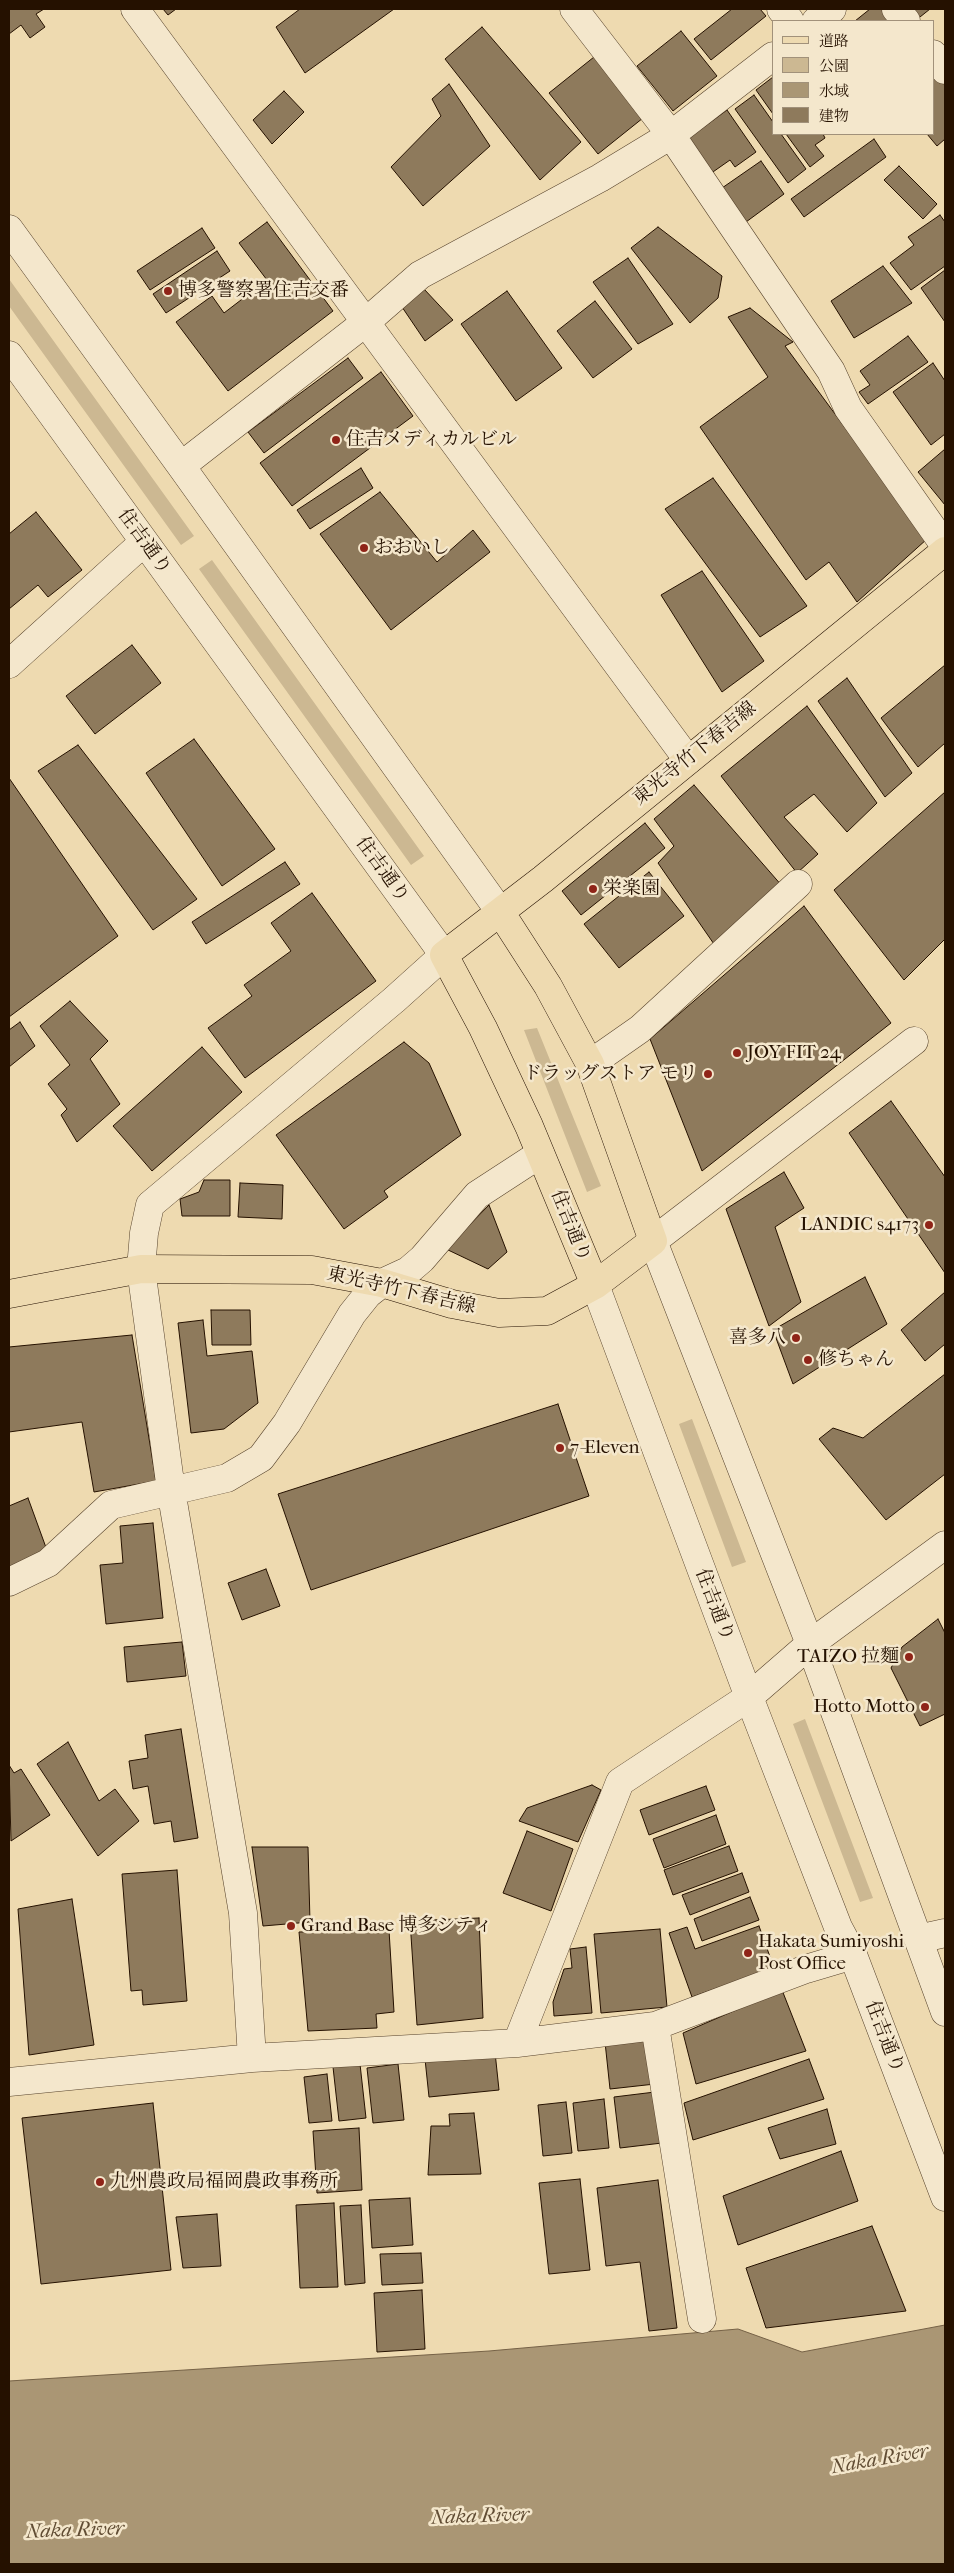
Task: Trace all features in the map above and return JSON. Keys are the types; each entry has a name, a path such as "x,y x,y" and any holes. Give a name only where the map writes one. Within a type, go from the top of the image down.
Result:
{"main road":[{"name":"東光寺竹下春吉線","path":"444,956 500,913 945,551"},
{"path":"500,913 548,986 590,1064 654,1241"},
{"name":"住吉通り","path":"444,956 483,1028 540,1154 595,1285"},
{"name":"東光寺竹下春吉線","path":"9,1294 142,1268 312,1270 382,1283 452,1304 499,1313 547,1311 595,1285 654,1241"}],"street":[{"path":"135,9 688,760"},
{"path":"574,9 671,135 831,371 848,408 945,546"},
{"path":"781,9 789,20"},
{"path":"817,20 832,9"},
{"path":"896,9 905,20"},
{"path":"934,55 945,70"},
{"path":"181,466 366,322 420,275 600,178 671,135 772,57"},
{"path":"9,229 181,466 500,913"},
{"name":"住吉通り","path":"9,355 444,956"},
{"path":"9,664 144,542"},
{"path":"590,1064 640,1029 798,884"},
{"path":"252,2058 243,1913 171,1490 142,1268 144,1233 150,1206 444,956"},
{"path":"914,1041 654,1241 810,1644 945,2012"},
{"path":"9,1582 48,1563 111,1504 227,1478 261,1458 287,1423 352,1314 368,1294 382,1283 408,1271 422,1260 477,1195 540,1154"},
{"name":"住吉通り","path":"595,1285 749,1697 838,1927 853,1955 945,2197"},
{"path":"517,2043 620,1782 749,1697 810,1644 945,1545"},
{"path":"918,1939 945,1933"},
{"path":"9,2082 252,2058 517,2043 655,2026 806,1969 853,1955"},
{"path":"655,2026 702,2319"}],"green space":[{"path":"9,279 194,536 181,545 9,306"},
{"path":"212,560 424,856 411,865 199,569"},
{"path":"537,1028 601,1186 587,1192 524,1030"},
{"path":"692,1419 746,1562 732,1567 679,1424"},
{"path":"805,1719 873,1898 860,1902 793,1724"}],"water":[{"name":"Naka River","path":"945,2325 945,2564 9,2564 9,2381 489,2351 738,2329 802,2352"}],"building":[{"path":"9,9 44,9 36,14 45,27 30,38 21,25 9,34"},
{"path":"163,9 176,9 168,15"},
{"path":"300,9 394,9 305,73 276,27"},
{"path":"732,9 760,9 766,16 711,60 694,39"},
{"path":"870,9 887,9 897,20 856,20"},
{"path":"905,9 930,9 916,20"},
{"path":"482,27 581,142 540,180 445,59"},
{"path":"681,31 717,76 673,111 637,66"},
{"path":"594,57 643,118 598,154 549,93"},
{"path":"934,63 945,77 945,139 937,146 928,135 934,135"},
{"path":"772,78 772,113 756,90"},
{"path":"449,84 490,146 423,206 391,167 441,116 432,99"},
{"path":"284,91 304,112 272,144 253,120"},
{"path":"754,95 772,121 772,135 782,135 806,169 788,183 735,109"},
{"path":"727,110 756,152 735,167 730,160 710,174 686,140"},
{"path":"787,135 824,135 825,138 815,145 824,156 810,167"},
{"path":"874,139 886,157 804,217 791,199"},
{"path":"761,161 784,194 746,222 722,188"},
{"path":"899,166 937,204 923,219 884,180"},
{"path":"940,215 945,222 945,266 911,290 890,263 914,245 908,237"},
{"path":"267,222 333,311 228,391 176,322 212,296 224,313 267,280 239,243"},
{"path":"658,227 722,276 718,298 690,323 631,248"},
{"path":"202,228 215,248 150,290 137,271"},
{"path":"217,251 230,271 166,313 153,294"},
{"path":"628,258 673,324 638,344 593,282"},
{"path":"883,266 912,303 854,338 831,301"},
{"path":"945,270 945,322 921,288"},
{"path":"424,289 453,320 425,341 402,307"},
{"path":"507,291 562,368 516,401 461,324"},
{"path":"595,301 632,349 593,378 557,331"},
{"path":"750,308 793,342 785,346 927,539 857,602 829,562 806,580 700,427 768,377 728,317"},
{"path":"908,336 928,362 868,404 859,392 870,385 860,371"},
{"path":"348,358 363,378 264,453 248,432"},
{"path":"933,363 945,381 945,434 931,445 893,392"},
{"name":"住吉メディカルビル","path":"381,372 413,416 292,506 260,463"},
{"path":"945,449 945,505 918,472"},
{"path":"361,468 373,488 310,529 297,510"},
{"path":"713,478 807,606 760,637 665,509"},
{"path":"380,492 437,562 473,530 490,552 391,630 320,534"},
{"path":"36,512 82,570 48,597 38,585 9,609 9,534"},
{"path":"702,571 764,661 722,692 661,595"},
{"path":"132,645 161,683 95,734 66,696"},
{"path":"945,665 945,743 918,767 881,718"},
{"path":"847,678 912,773 885,797 818,701"},
{"path":"807,706 877,803 847,832 814,794 784,817 818,854 797,873 721,776"},
{"path":"194,739 275,849 222,886 146,773"},
{"path":"78,745 197,899 153,930 38,771"},
{"path":"9,778 118,936 9,1017"},
{"path":"694,785 783,887 716,947 658,863 674,846 654,819"},
{"path":"945,792 945,939 904,980 834,890"},
{"path":"645,823 665,848 581,915 562,891"},
{"path":"285,862 300,884 206,944 192,922"},
{"path":"649,872 684,916 619,968 584,924"},
{"path":"312,893 376,981 245,1078 208,1028 252,996 244,985 291,951 271,923"},
{"path":"804,906 891,1023 702,1171 650,1039"},
{"path":"70,1001 108,1041 90,1059 120,1104 77,1142 61,1115 67,1109 48,1084 70,1065 40,1026"},
{"path":"20,1022 35,1046 9,1067 9,1030"},
{"path":"404,1042 429,1063 461,1135 384,1191 388,1197 344,1229 276,1135"},
{"path":"202,1047 242,1092 152,1171 113,1126"},
{"name":"LANDIC s4173","path":"891,1101 945,1177 945,1273 849,1133"},
{"path":"784,1172 804,1208 775,1227 801,1302 769,1326 726,1209"},
{"path":"204,1180 230,1180 230,1216 182,1216 180,1199 199,1192"},
{"path":"240,1183 283,1185 282,1219 238,1217"},
{"path":"489,1205 507,1252 488,1269 446,1249"},
{"path":"865,1277 887,1324 793,1384 773,1330"},
{"path":"945,1292 945,1344 925,1361 901,1330"},
{"path":"211,1310 250,1310 251,1345 212,1345"},
{"path":"203,1320 207,1356 252,1351 258,1403 224,1429 191,1433 178,1323"},
{"path":"132,1335 156,1481 94,1492 82,1422 9,1432 9,1347"},
{"path":"945,1374 945,1474 886,1520 819,1439 833,1428 863,1438"},
{"path":"558,1404 589,1496 311,1590 278,1494"},
{"path":"28,1498 48,1553 9,1570 9,1506"},
{"path":"153,1523 163,1618 106,1624 100,1565 123,1563 120,1526"},
{"path":"266,1569 280,1606 242,1620 228,1583"},
{"path":"938,1619 945,1633 945,1714 920,1726 891,1668 902,1647"},
{"path":"182,1642 186,1676 127,1682 124,1647"},
{"path":"181,1729 198,1838 174,1842 171,1821 154,1824 148,1786 133,1789 129,1761 148,1758 145,1735"},
{"path":"68,1742 99,1801 115,1789 139,1821 98,1856 37,1764"},
{"path":"9,1765 14,1773 21,1769 50,1815 11,1841"},
{"path":"592,1785 601,1790 578,1842 519,1821 527,1808"},
{"path":"706,1786 715,1810 649,1835 640,1810"},
{"path":"716,1815 726,1844 664,1868 653,1839"},
{"path":"527,1831 573,1849 551,1911 503,1893"},
{"path":"729,1846 738,1871 673,1895 664,1870"},
{"path":"252,1847 308,1847 310,1922 263,1926"},
{"path":"177,1870 187,2001 143,2005 142,1990 131,1991 122,1874"},
{"path":"742,1873 749,1892 690,1915 682,1895"},
{"path":"750,1897 759,1920 702,1941 694,1919"},
{"path":"72,1899 94,2045 29,2055 18,1909"},
{"path":"479,1918 483,2018 417,2025 410,1921"},
{"path":"759,1926 774,1968 692,1997 669,1933 687,1927 695,1949"},
{"path":"660,1929 667,2007 601,2013 594,1934"},
{"path":"389,1930 394,2012 376,2014 377,2028 308,2031 299,1932"},
{"path":"586,1947 592,2013 554,2016 553,2002 564,1969 572,1968 570,1949"},
{"path":"782,1990 806,2051 696,2084 683,2033"},
{"path":"642,2037 651,2046 655,2084 610,2089 605,2042"},
{"path":"495,2052 499,2090 429,2097 425,2059"},
{"path":"809,2059 824,2099 693,2140 684,2103"},
{"path":"360,2064 366,2118 339,2121 333,2067"},
{"path":"398,2064 404,2120 373,2123 367,2068"},
{"path":"327,2074 332,2121 309,2123 304,2077"},
{"path":"655,2092 662,2143 620,2148 614,2097"},
{"path":"604,2099 609,2148 578,2151 573,2103"},
{"path":"566,2102 572,2153 543,2156 538,2105"},
{"path":"153,2103 171,2270 41,2284 22,2118"},
{"path":"827,2109 836,2144 780,2159 768,2128"},
{"path":"474,2113 481,2174 428,2175 431,2126 450,2126 449,2114"},
{"path":"359,2128 362,2190 317,2193 313,2131"},
{"path":"841,2151 858,2201 738,2245 723,2196"},
{"path":"580,2179 590,2270 549,2274 539,2183"},
{"path":"658,2180 677,2328 649,2331 640,2262 606,2266 597,2188"},
{"path":"410,2198 413,2245 372,2248 369,2200"},
{"path":"334,2203 338,2287 300,2288 296,2205"},
{"path":"361,2205 365,2283 345,2285 340,2206"},
{"path":"217,2214 221,2266 183,2268 176,2217"},
{"path":"872,2226 906,2311 766,2328 746,2268"},
{"path":"421,2253 423,2283 382,2285 380,2254"},
{"path":"422,2290 425,2349 377,2352 374,2293"}],"place":[{"name":"博多警察署住吉交番","path":"168,291"},
{"name":"住吉メディカルビル","path":"336,440"},
{"name":"おおいし","path":"364,548"},
{"name":"栄楽園","path":"593,889"},
{"name":"JOY FIT 24","path":"737,1053"},
{"name":"ドラッグストア モリ","path":"708,1074"},
{"name":"LANDIC s4173","path":"929,1225"},
{"name":"喜多八","path":"796,1338"},
{"name":"修ちゃん","path":"808,1360"},
{"name":"7-Eleven","path":"560,1448"},
{"name":"TAIZO 拉麵","path":"909,1657"},
{"name":"Hotto Motto","path":"925,1707"},
{"name":"Grand Base 博多シティ","path":"291,1926"},
{"name":"Hakata Sumiyoshi Post Office","path":"748,1953"},
{"name":"九州農政局福岡農政事務所","path":"100,2182"}]}
